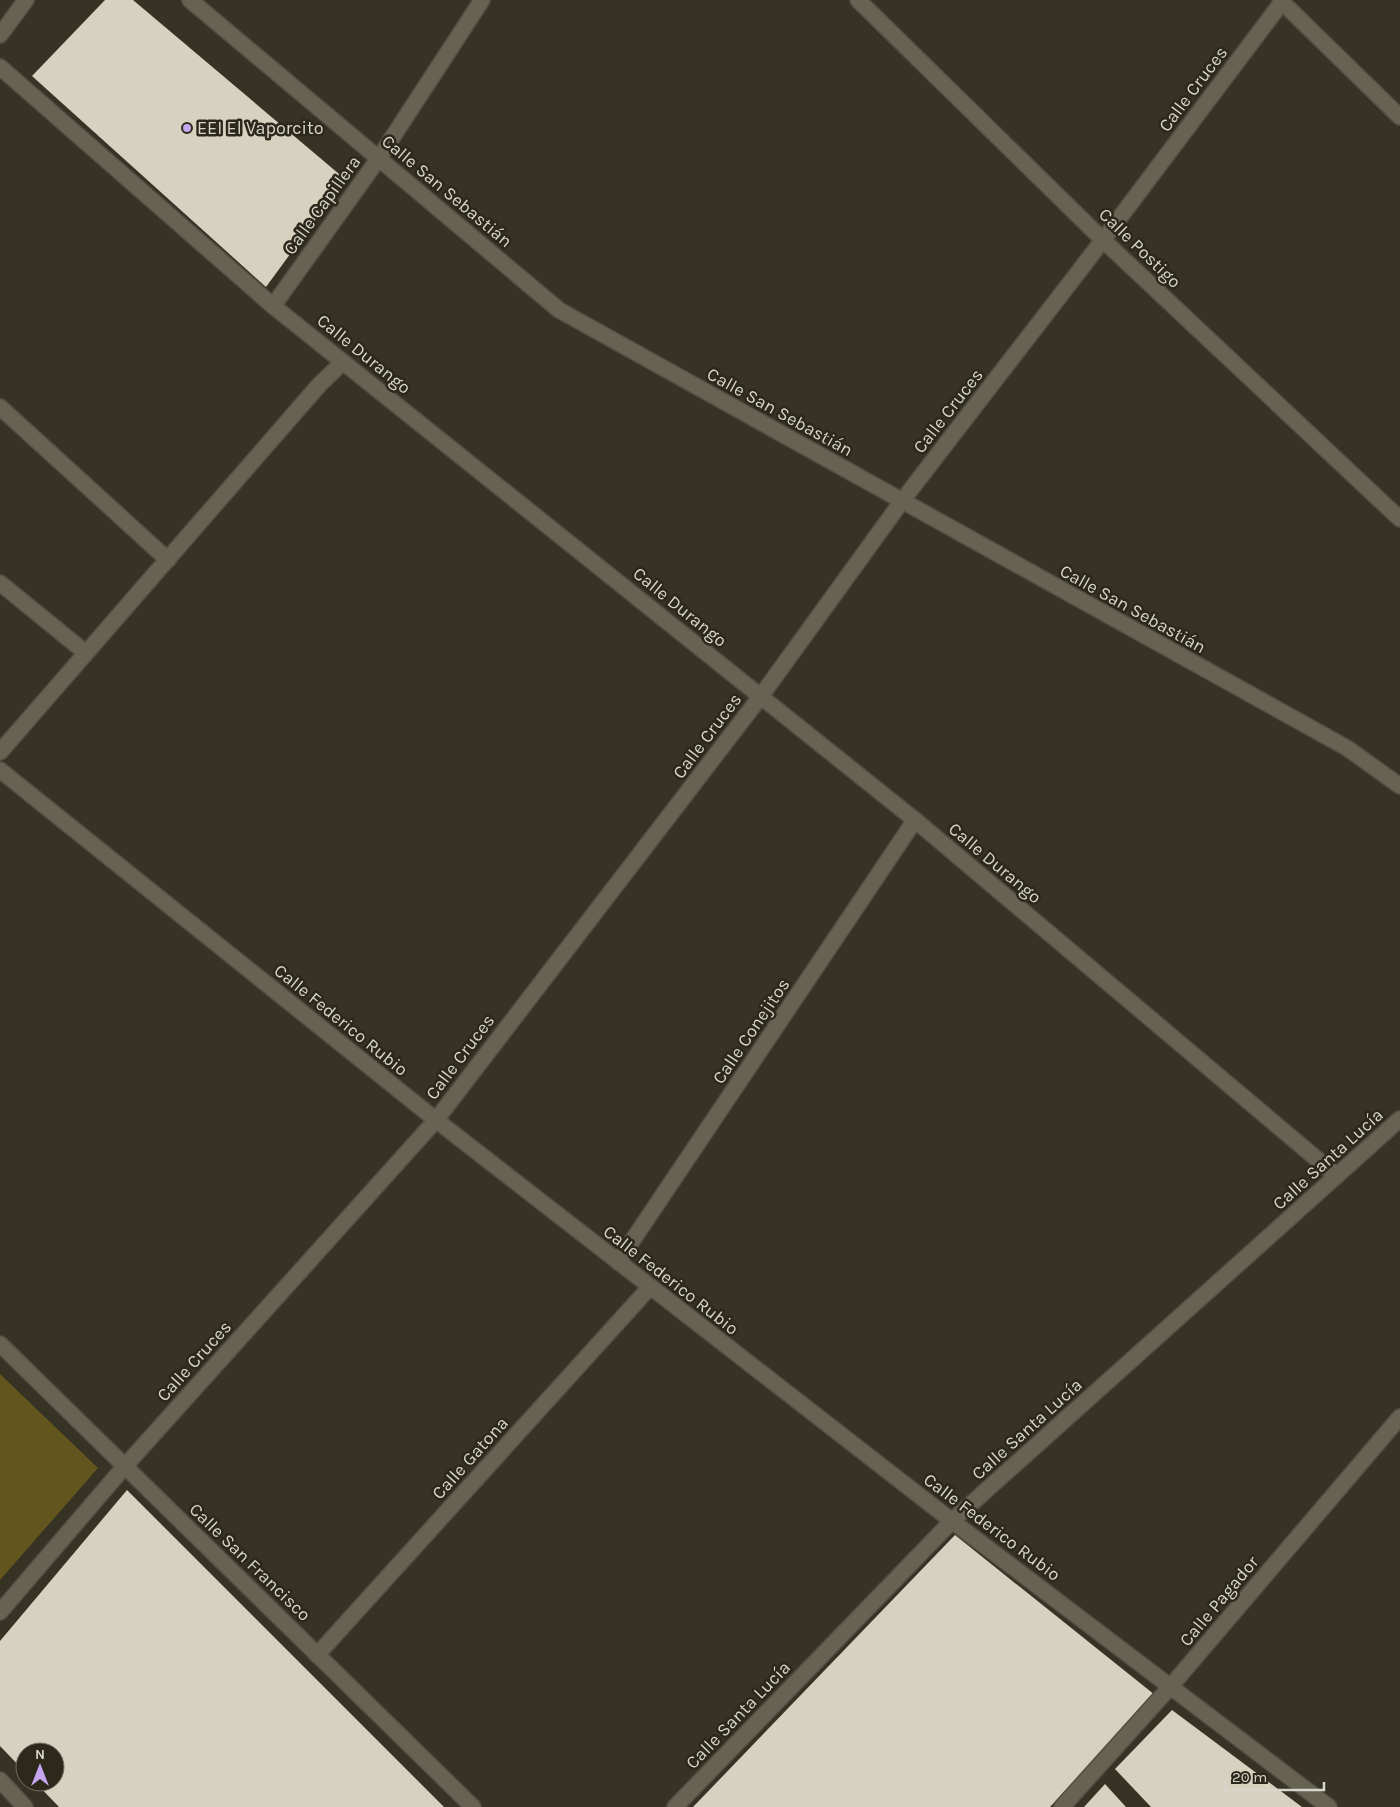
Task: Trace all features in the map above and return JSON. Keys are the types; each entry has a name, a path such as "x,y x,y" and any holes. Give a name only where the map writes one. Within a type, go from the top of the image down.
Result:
{"street":[{"path":"0,35 26,0"},
{"name":"Calle San Sebastián","path":"190,0 558,310 1348,748 1400,786"},
{"name":"Calle Capillera","path":"274,306 379,158 482,0"},
{"name":"Calle Postigo","path":"858,0 1104,240 1400,519"},
{"path":"1282,1 1400,117"},
{"name":"Calle Cruces","path":"0,1612 125,1466 436,1120 761,696 902,501 1104,240 1282,1"},
{"name":"Calle Durango","path":"0,67 274,306 915,820 1337,1176"},
{"path":"0,752 320,384 343,362"},
{"path":"0,407 168,560"},
{"path":"0,583 86,653"},
{"name":"Calle Federico Rubio","path":"0,770 436,1120 650,1287 952,1521 1329,1807"},
{"name":"Calle Conejitos","path":"618,1262 915,820"},
{"name":"Calle Santa Lucía","path":"675,1807 952,1521 1400,1119"},
{"name":"Calle Gatona","path":"317,1654 650,1287"},
{"name":"Calle San Francisco","path":"0,1344 473,1807"},
{"name":"Calle Pagador","path":"1062,1807 1171,1686 1400,1417"},
{"path":"0,1780 25,1807"}],"shaded area":[{"path":"0,1374 98,1468 0,1580"}],"building":[{"name":"EEI El Vaporcito","path":"105,0 133,0 345,179 266,287 32,76"},
{"path":"127,1490 444,1807 59,1807 45,1792 65,1792 65,1742 15,1742 15,1762 0,1746 0,1641"},
{"path":"955,1535 1155,1695 1050,1807 693,1807"},
{"path":"1172,1710 1302,1807 1151,1807 1115,1769"},
{"path":"1105,1784 1126,1807 1084,1807"}],"place":[{"name":"EEI El Vaporcito","path":"187,128"}]}
